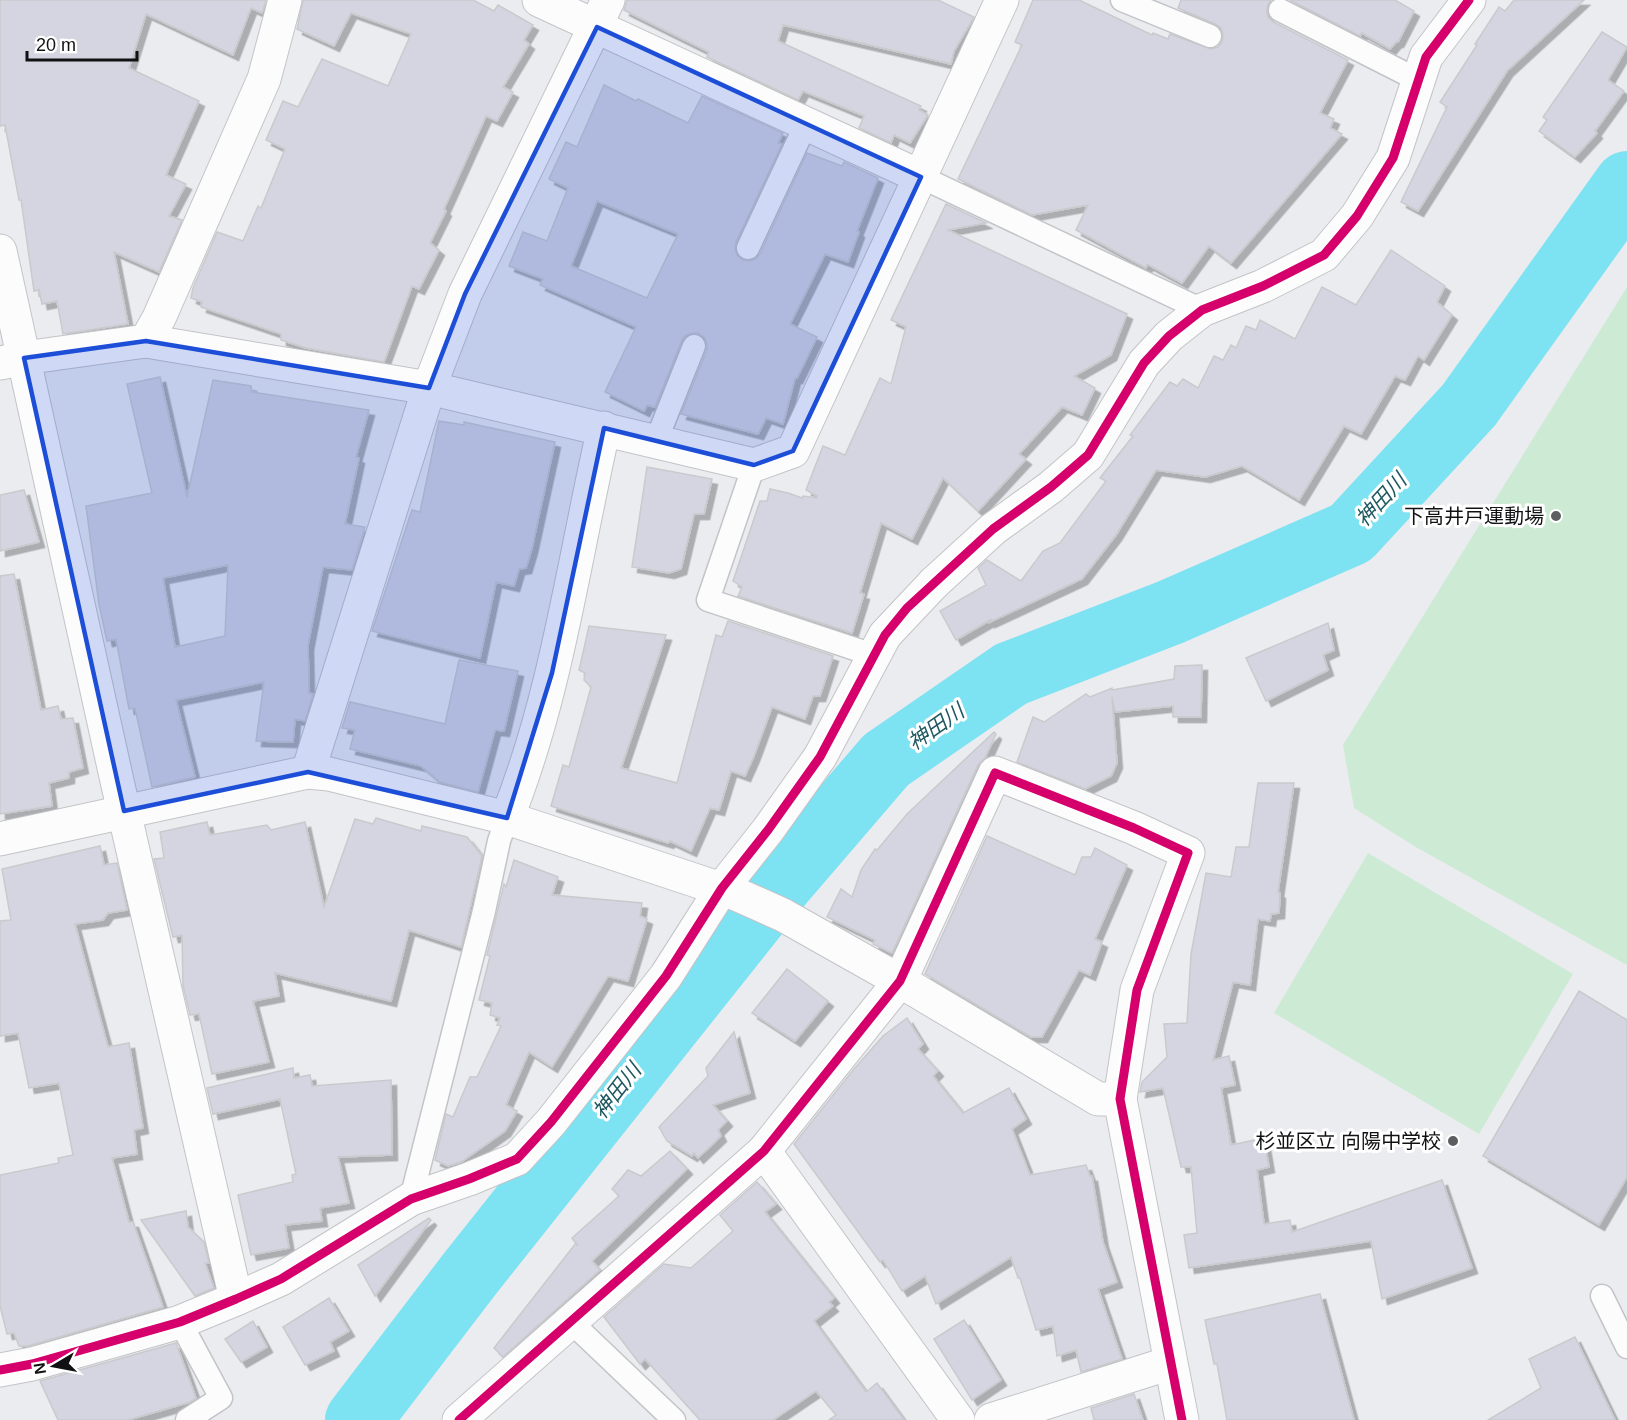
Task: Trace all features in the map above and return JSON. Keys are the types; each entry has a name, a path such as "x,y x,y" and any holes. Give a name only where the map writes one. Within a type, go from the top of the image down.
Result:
{"street":[{"path":"146,341 159,318 264,79 285,0"},
{"path":"539,0 602,13 806,124 921,177"},
{"path":"12,361 146,341 429,388 754,465 793,452 1002,0"},
{"path":"0,1370 32,1364 180,1322 281,1279 411,1199 517,1159 551,1122 666,976 729,891 768,830 820,757 885,635 934,583 993,529 1051,487 1088,455 1144,363 1170,336 1202,310 1263,286 1324,255 1357,216 1393,158 1426,57 1469,0"},
{"path":"308,772 429,388 465,294 602,13"},
{"path":"0,251 12,361 124,811 236,1299"},
{"path":"507,818 518,790 552,673 604,428"},
{"path":"0,839 308,772 329,774 507,818 729,891 783,915 900,981 1098,1099 1120,1099"},
{"path":"459,1420 764,1151 900,981 995,773 1134,828 1188,853 1137,990 1120,1099 1182,1420"},
{"path":"764,1151 958,1420"},
{"path":"991,1420 1170,1363"}],"lane":[{"path":"1122,0 1210,36"},
{"path":"1280,10 1419,80"},
{"path":"748,248 806,124"},
{"path":"921,177 1202,310"},
{"path":"656,441 694,346"},
{"path":"754,465 708,600 873,655"},
{"path":"411,1199 499,841 507,818"},
{"path":"1602,1296 1627,1347"},
{"path":"180,1322 221,1398 187,1420"},
{"path":"571,1322 674,1420"}],"highlighted area":[{"path":"597,27 921,177 793,451 754,465 604,428 552,673 507,818 308,772 124,811 24,358 146,341 429,388 465,294"}],"green space":[{"name":"下高井戸運動場","path":"1627,287 1627,965 1414,846 1354,808 1343,745"},
{"path":"1368,853 1573,974 1479,1134 1274,1013"}],"building":[{"path":"0,0 266,0 262,13 251,8 233,55 146,14 129,68 199,101 166,175 186,184 169,216 182,220 159,272 114,252 128,324 63,334 57,301 42,304 39,290 34,291 21,200 19,200 5,125 0,126"},
{"path":"303,0 473,0 494,11 498,5 533,25 524,40 529,44 503,87 513,92 497,121 486,116 430,243 439,250 419,289 412,286 384,362 306,348 281,340 281,334 201,307 202,302 191,298 193,288 217,232 243,241 258,206 261,208 285,149 266,140 283,101 298,107 322,59 388,86 411,34 351,13 334,46 297,29"},
{"path":"627,0 938,0 974,17 954,51 951,64 783,25 778,41 921,106 919,110 928,115 910,143 894,135 891,143 859,128 864,116 803,91 798,100 707,57 709,52 624,10"},
{"path":"1033,0 1079,0 1152,35 1153,33 1168,39 1170,34 1211,49 1218,47 1222,42 1221,28 1178,8 1181,0 1271,0 1267,11 1268,17 1273,22 1348,60 1320,113 1334,119 1330,128 1342,134 1231,263 1209,246 1182,283 1147,264 1146,268 1076,230 1088,205 1032,215 958,179 1022,45 1015,42"},
{"path":"1290,0 1395,0 1414,11 1398,42 1390,49 1362,33 1360,36"},
{"path":"1514,0 1584,0 1507,71 1418,211 1401,202 1447,107 1440,102 1499,7 1505,11"},
{"path":"1602,32 1627,47 1608,80 1624,91 1595,131 1597,133 1575,157 1539,131 1547,120 1543,117"},
{"path":"604,85 688,123 702,96 783,133 778,143 782,144 736,242 737,255 743,260 750,261 760,254 807,153 842,166 844,162 878,178 857,231 859,232 848,262 825,254 790,324 817,337 795,378 783,424 766,418 758,434 681,414 707,350 705,338 698,333 686,335 682,340 655,407 647,405 644,411 605,392 636,327 540,285 543,279 509,266 523,232 547,241 568,188 549,179 566,142 577,147","holes":["597,201 678,234 647,298 571,266"]},
{"path":"946,204 986,223 948,230 1127,314 1111,355 1074,376 1095,388 1082,415 1062,407 1019,454 1026,459 978,511 943,478 912,539 881,523 860,593 864,594 852,633 738,596 742,587 733,581 760,501 767,501 770,489 802,498 803,496 817,498 806,490 823,446 845,455 880,378 891,384 906,327 891,320"},
{"path":"1391,250 1445,286 1437,302 1452,315 1424,360 1418,356 1405,380 1395,376 1361,434 1344,426 1299,500 1242,466 1205,477 1156,470 1116,535 1082,579 990,622 992,619 956,640 940,611 986,585 978,568 987,560 1021,581 1043,551 1060,543 1106,481 1100,478 1133,436 1130,435 1170,382 1177,386 1183,379 1198,388 1214,356 1223,360 1231,345 1236,348 1246,326 1256,330 1260,320 1295,339 1322,287 1356,305"},
{"path":"160,377 187,497 213,380 251,386 252,392 369,410 356,457 359,458 345,524 365,527 352,570 323,567 308,645 309,693 313,694 305,721 295,719 293,742 256,741 264,682 176,700 195,777 152,787 135,708 129,709 116,639 107,641 99,604 86,506 152,493 127,384","holes":["228,565 225,636 175,647 163,578"]},
{"path":"439,421 464,425 464,422 555,442 526,568 519,569 514,586 496,582 480,658 372,631 412,510 420,512"},
{"path":"647,467 712,479 704,514 694,514 681,569 669,573 632,567"},
{"path":"24,490 39,542 0,551 0,495"},
{"path":"14,574 41,710 58,706 61,719 73,718 83,768 69,772 69,778 49,783 52,806 0,814 0,576"},
{"path":"728,621 833,656 820,696 813,696 805,719 772,707 745,776 731,771 719,810 710,808 691,851 670,841 668,843 551,806 563,765 569,767 591,687 584,680 585,673 579,670 589,626 666,635 621,768 677,783 716,635 722,637"},
{"path":"1328,623 1334,650 1323,655 1328,670 1266,701 1246,658"},
{"path":"459,660 518,671 504,731 495,730 478,792 440,782 421,766 350,749 355,730 342,728 350,702 445,724"},
{"path":"1202,665 1201,717 1173,717 1173,706 1115,712 1112,697 1117,763 1111,776 1085,789 1017,762 1033,717 1044,722 1086,694 1090,697 1112,688 1112,690 1174,679 1175,666"},
{"path":"994,732 996,734 985,758 978,765 892,953 873,944 875,940 827,917 841,889 852,897 861,870 875,849 877,850 907,814"},
{"path":"1258,783 1294,783 1278,892 1280,893 1279,913 1271,914 1270,921 1258,919 1250,985 1233,982 1213,1060 1229,1056 1235,1085 1221,1088 1231,1145 1264,1138 1269,1167 1257,1170 1264,1224 1290,1220 1292,1232 1442,1180 1472,1268 1382,1299 1371,1241 1189,1268 1184,1235 1197,1233 1191,1167 1181,1167 1163,1088 1140,1092 1142,1082 1167,1057 1164,1024 1187,1023 1191,954 1206,873 1231,877 1236,847 1249,847"},
{"path":"376,818 421,831 422,826 467,837 482,856 461,947 409,930 391,1001 275,973 279,996 253,1001 269,1062 212,1074 199,1014 190,1015 183,986 182,935 173,937 154,859 164,858 160,832 207,822 210,835 267,825 271,830 305,822 324,907 355,819 373,824"},
{"path":"987,836 1075,875 1082,857 1091,857 1095,848 1127,865 1095,939 1102,942 1090,975 1079,970 1042,1037 1031,1037 925,974"},
{"path":"100,846 104,865 117,863 127,910 108,913 103,920 75,924 108,1047 129,1043 143,1128 134,1130 137,1154 112,1158 129,1222 133,1222 163,1307 28,1346 19,1346 14,1333 7,1334 0,1306 0,1175 59,1163 58,1158 73,1155 59,1083 29,1088 18,1033 0,1036 0,921 11,920 2,869"},
{"path":"514,860 558,877 552,895 642,903 640,916 647,919 628,981 608,976 552,1067 529,1052 506,1105 517,1111 505,1131 461,1162 448,1166 435,1160 446,1114 453,1117 470,1077 477,1077 501,1026 497,1025 500,1018 490,1015 492,1003 479,1000 504,884 506,887"},
{"path":"787,969 828,1001 795,1041 752,1013"},
{"path":"1579,991 1627,1020 1627,1177 1599,1225 1483,1156"},
{"path":"907,1018 923,1044 918,1049 938,1071 933,1076 963,1113 1009,1088 1026,1119 1012,1129 1030,1175 1086,1165 1092,1176 1103,1242 1117,1282 1098,1289 1122,1359 1081,1372 1076,1350 1057,1356 1053,1326 1036,1330 1011,1257 936,1304 925,1276 902,1291 883,1260 880,1262 794,1144 883,1036"},
{"path":"734,1032 750,1093 713,1105 727,1121 718,1130 721,1136 698,1158 694,1153 692,1156 667,1141 659,1127 708,1076 706,1068"},
{"path":"293,1068 294,1078 310,1075 312,1086 391,1080 392,1155 338,1157 349,1203 320,1208 322,1221 285,1225 289,1248 251,1255 238,1195 293,1182 292,1175 296,1174 280,1099 213,1114 207,1088"},
{"path":"670,1151 687,1169 592,1261 600,1270 503,1357 494,1348 576,1243 572,1238 619,1196 612,1189 628,1170 641,1176"},
{"path":"757,1182 776,1204 765,1212 834,1298 829,1302 833,1306 814,1321 866,1392 877,1383 904,1420 829,1420 836,1415 816,1391 773,1420 700,1420 645,1359 640,1364 604,1317 664,1264 691,1268 733,1231 720,1215"},
{"path":"186,1211 188,1227 204,1242 209,1263 205,1263 214,1288 195,1296 141,1220"},
{"path":"429,1218 431,1220 375,1296 358,1265"},
{"path":"1320,1294 1354,1420 1227,1420 1217,1364 1214,1364 1205,1320"},
{"path":"329,1298 349,1331 330,1342 334,1351 305,1365 283,1327"},
{"path":"964,1320 1001,1380 972,1400 934,1339"},
{"path":"253,1321 267,1347 241,1362 225,1339"},
{"path":"1575,1337 1615,1420 1488,1420 1541,1388 1529,1359"},
{"path":"176,1343 196,1398 190,1402 128,1420 58,1420 40,1381"},
{"path":"1134,1394 1143,1420 1094,1420 1091,1408"}],"waterway":[{"name":"神田川","path":"358,1420 472,1271 782,881 886,760 1011,674 1171,612 1351,533 1469,405 1627,184"}],"cycle path":[{"path":"0,1370 32,1364 180,1322 281,1279 411,1199 517,1159 551,1122 666,976 722,888 768,830 820,757 885,635 907,608 993,529 1051,487 1088,455 1144,363 1169,336 1202,310 1263,286 1324,255 1357,216 1393,158 1426,57 1469,0"},
{"path":"459,1420 764,1151 900,981 995,773 1134,828 1188,853 1137,990 1120,1099 1182,1420"}],"place":[{"name":"下高井戸運動場","path":"1556,516"},
{"name":"杉並区立 向陽中学校","path":"1453,1141"}]}
